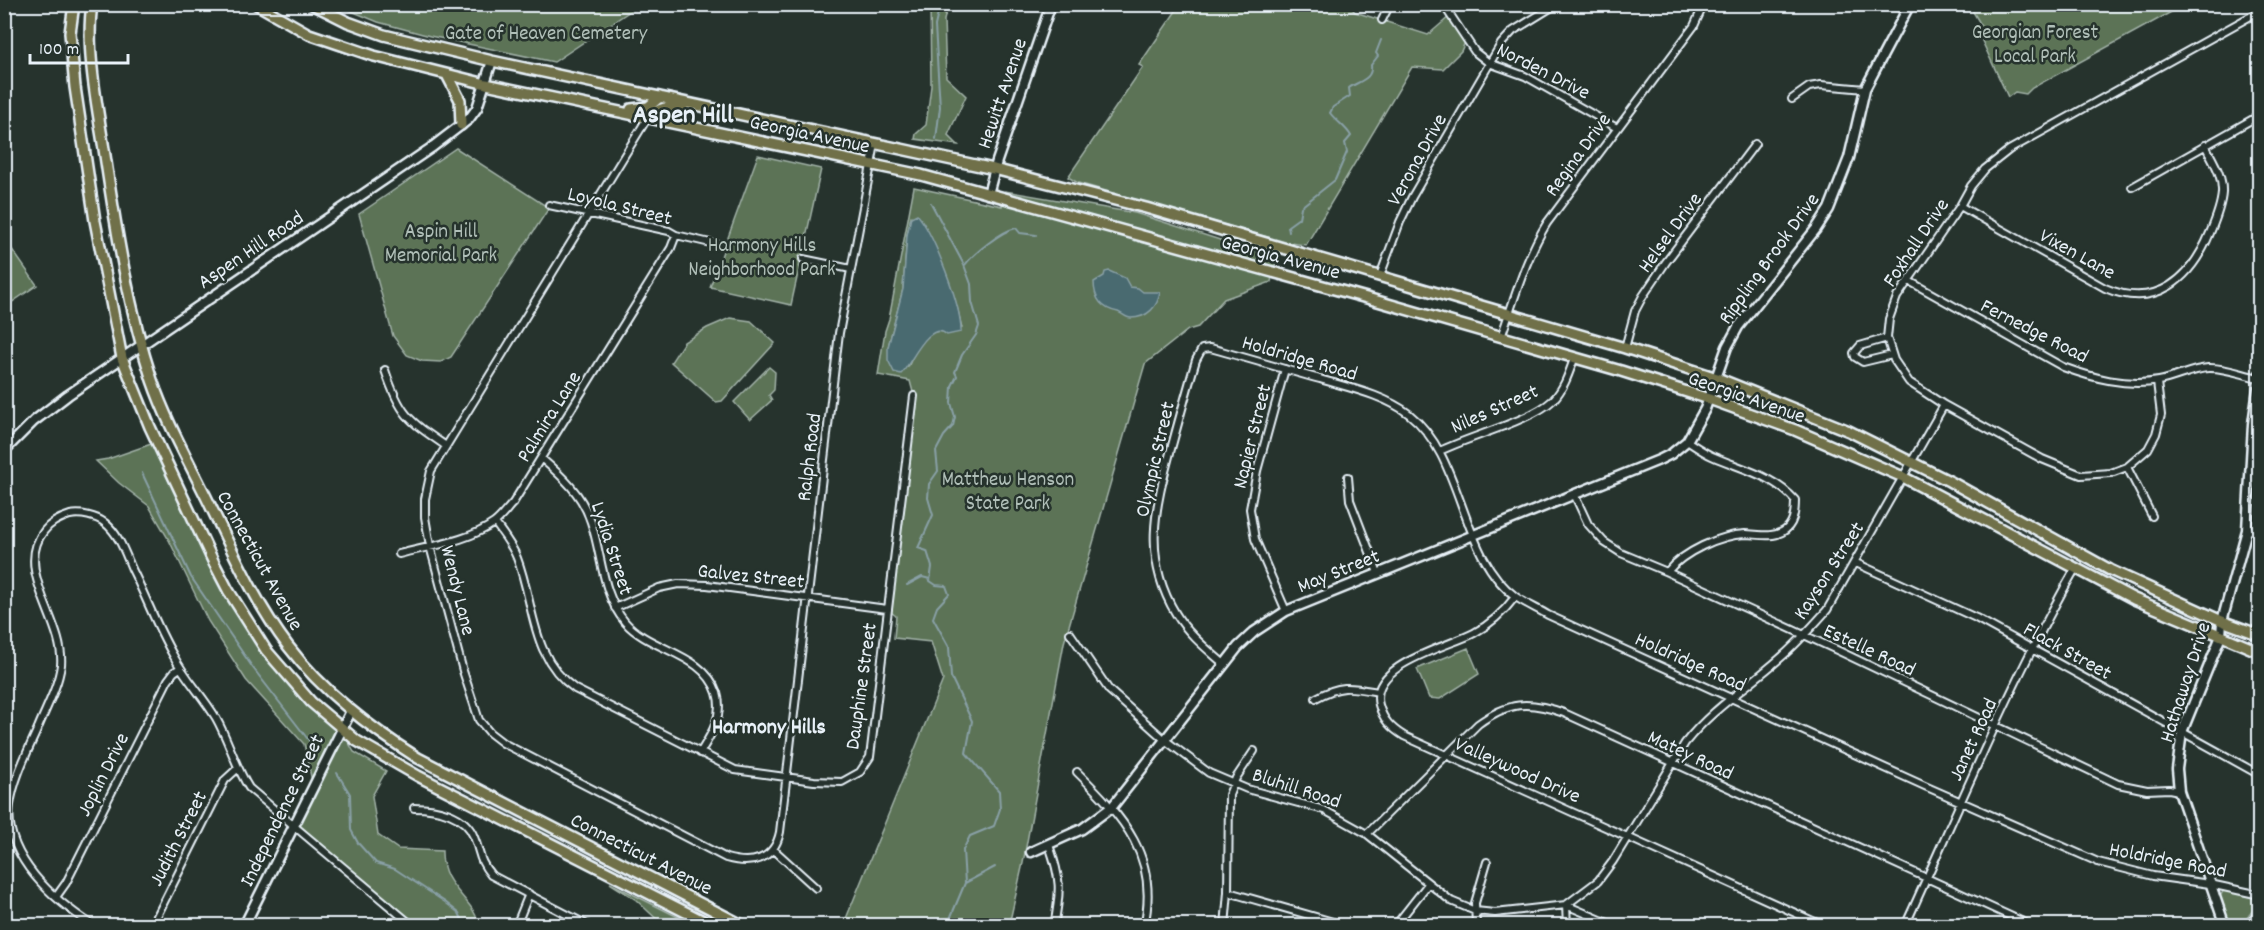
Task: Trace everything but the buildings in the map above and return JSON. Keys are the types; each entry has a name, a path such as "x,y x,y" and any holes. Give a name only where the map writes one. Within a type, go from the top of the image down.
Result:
{"main road":[{"name":"Connecticut Avenue","path":"72,4 70,33 75,87 94,221 122,358 161,452 228,590 274,661 311,702 357,741 409,771 713,926"},
{"name":"Connecticut Avenue","path":"92,4 90,28 92,55 102,131 120,243 142,344 153,381 178,440 269,619 298,658 351,711 382,735 438,769 744,926"},
{"name":"Georgia Avenue","path":"256,4 309,34 374,56 486,84 872,165 988,194 1621,371 1709,399 1795,430 1904,477 2133,599 2259,652"},
{"name":"Georgia Avenue","path":"312,4 348,22 384,34 492,61 994,169 1146,208 1625,348 1717,378 1849,431 1912,462 2110,570 2222,621 2259,635"},
{"path":"447,75 460,100 461,125"},
{"path":"594,106 603,103 642,109 655,103 660,97"},
{"path":"648,117 668,107 722,115 729,111"}],"street":[{"name":"Hewitt Avenue","path":"988,194 994,169 1051,4"},
{"path":"1382,20 1390,4"},
{"name":"Norden Drive","path":"1443,4 1475,52 1489,63 1525,75 1617,128"},
{"name":"Verona Drive","path":"1380,276 1412,197 1501,44 1513,31 1557,4"},
{"name":"Regina Drive","path":"1501,337 1515,291 1534,244 1694,26 1704,4"},
{"name":"Rippling Brook Drive","path":"1709,399 1727,347 1738,327 1816,229 1829,209 1849,158 1865,89 1910,4"},
{"name":"Foxhall Drive","path":"2157,382 2161,415 2156,434 2148,449 2127,467 2093,476 2069,472 1944,405 1909,382 1892,355 1887,338 1892,308 1971,186 1985,169 2009,150 2259,11"},
{"name":"Aspen Hill Road","path":"4,451 34,421 70,393 431,148 469,119 477,108 492,61"},
{"path":"1792,99 1809,87 1821,85 1865,89"},
{"path":"2132,187 2259,115"},
{"name":"Wendy Lane","path":"648,117 432,471 425,499 425,517 430,546 473,706 479,720 490,733 503,743 726,858 742,862 753,861 764,857 773,849"},
{"name":"Ralph Road","path":"787,777 838,347 875,144"},
{"name":"Helsel Drive","path":"1625,348 1635,311 1643,296 1666,261 1755,144"},
{"name":"Vixen Lane","path":"1960,206 2105,288 2125,294 2148,294 2170,286 2193,267 2202,253 2217,215 2222,194 2221,178 2205,146"},
{"name":"Loyola Street","path":"549,205 669,231 675,235 719,245"},
{"name":"Palmira Lane","path":"399,554 460,538 495,523 513,503 671,248 675,235"},
{"path":"803,259 851,269"},
{"name":"Fernedge Road","path":"1909,281 2063,367 2089,377 2123,382 2157,382 2207,368 2259,376"},
{"path":"1887,338 1860,346 1854,353 1855,357 1867,362 1892,355"},
{"path":"838,347 848,348"},
{"name":"Holdridge Road","path":"1202,349 1210,348 1363,392 1388,402 1408,414 1421,426 1440,451 1485,560 1502,584 1515,597 1548,615 2098,862 2153,876 2210,884 2259,895"},
{"name":"Olympic Street","path":"1202,349 1196,360 1157,498 1154,554 1163,588 1177,615 1196,639 1224,664"},
{"name":"Niles Street","path":"1440,451 1540,410 1554,398 1567,380 1574,359"},
{"name":"Napier Street","path":"1285,369 1257,471 1250,508 1255,539 1286,611"},
{"path":"385,370 394,398 405,415 446,446"},
{"name":"Hathaway Drive","path":"2225,926 2179,791 2177,769 2182,732 2221,636 2222,621 2247,530 2253,424 2259,376"},
{"name":"Dauphine Street","path":"495,523 510,543 517,558 543,653 555,673 575,689 735,770 842,782 861,772 870,757 914,396"},
{"name":"May Street","path":"1031,852 1082,829 1112,807 1224,664 1254,632 1286,611 1665,457 1687,441 1699,423 1709,399"},
{"name":"Kayson Street","path":"1566,904 1598,881 1698,726 1804,637 1827,610 1856,563 1944,405"},
{"path":"1667,572 1685,554 1701,546 1743,534 1772,535 1782,532 1790,525 1794,516 1795,500 1784,488 1775,482 1710,455 1687,441"},
{"name":"Lydia Street","path":"541,458 571,484 585,508 615,608 636,633 700,668 713,684 719,711 715,727 700,753"},
{"path":"2127,467 2152,516"},
{"path":"1348,477 1350,500 1378,573"},
{"name":"Estelle Road","path":"1574,494 1588,524 1604,542 1621,553 1841,652 2118,784 2147,790 2179,791"},
{"path":"94,926 56,897 30,869 17,845 10,821 10,806 14,789 56,686 61,666 59,642 33,561 39,538 49,525 63,517 75,514 100,520 117,536 172,654 218,721 237,769 249,788 413,926"},
{"path":"2247,530 2259,531"},
{"name":"Flack Street","path":"1856,563 1976,618 2259,775"},
{"name":"Janet Road","path":"1905,926 1995,725 2075,569"},
{"name":"Galvez Street","path":"615,608 658,588 678,584 707,585 887,609"},
{"path":"1316,698 1342,687 1378,692 1386,676 1397,666 1472,635 1491,623 1515,597"},
{"name":"Bluhill Road","path":"1070,633 1108,690 1165,740 1220,780 1324,810 1367,834 1451,901 1475,910 1496,913 1566,904"},
{"name":"Joplin Drive","path":"56,897 66,883 168,680 180,668"},
{"name":"Valleywood Drive","path":"1378,692 1381,712 1394,730 1824,926"},
{"name":"Matey Road","path":"1367,834 1447,754 1493,712 1510,706 1532,704 1563,713 2032,926"},
{"name":"Independence Street","path":"244,926 351,711"},
{"path":"1225,926 1228,892 1229,795 1254,751"},
{"name":"Judith Street","path":"152,926 225,780 237,769"},
{"path":"1077,772 1126,824 1139,849 1146,872 1148,896 1144,926"},
{"path":"787,777 780,832 773,849 816,888"},
{"path":"4,787 14,789"},
{"path":"414,808 433,808 458,818 469,827 475,838 481,863 491,875 589,926"},
{"path":"1049,845 1058,870 1060,887 1054,926"},
{"path":"1476,926 1475,910 1487,862"},
{"path":"1395,926 1428,884"},
{"path":"1228,892 1347,926"},
{"path":"516,926 530,894"},
{"path":"1567,926 1566,904 1615,926"},
{"path":"2250,926 2259,913"}],"green space":[{"name":"Gate of Heaven Cemetery","path":"337,5 639,5 554,62 430,36 378,22"},
{"path":"930,5 948,5 944,20 946,77 966,96 948,135 958,145 915,139 916,134 926,125 931,86"},
{"path":"1180,5 1349,5 1355,12 1428,35 1450,16 1466,40 1461,51 1443,69 1412,67 1306,245 1289,243 1078,183 1068,177 1143,67 1139,65"},
{"name":"Georgian Forest Local Park","path":"1969,5 2184,5 2032,88 2026,94 2015,92 2008,97 1977,30 1981,25"},
{"name":"Aspin Hill Memorial Park","path":"456,148 549,208 451,357 441,362 422,361 407,355 393,336 359,214"},
{"name":"Harmony Hills Neighborhood Park","path":"758,155 821,169 791,305 710,287"},
{"name":"Matthew Henson State Park","path":"914,187 1002,206 1005,191 1135,213 1277,258 1271,282 1224,299 1198,327 1188,330 1145,364 1064,643 1023,863 1009,925 843,926 943,680 931,642 894,638 896,616 887,609 914,396 910,381 878,375","holes":["911,217 957,307 962,328 938,331 927,336 919,345 908,367 888,347 903,289 907,235"]},
{"path":"4,238 37,285 5,307 4,307"},
{"path":"730,318 751,321 775,343 722,401 716,402 671,362 684,342"},
{"path":"769,367 775,372 774,390 769,395 772,400 750,420 734,402"},
{"path":"157,442 249,624 341,729 354,752 386,771 372,796 378,835 398,849 442,851 443,864 452,884 471,907 479,925 413,925 294,825 313,786 304,744 246,680 208,621 169,540 149,506 119,483 96,461"},
{"path":"1468,648 1479,674 1440,699 1429,698 1417,669"},
{"path":"610,883 694,925 663,925 635,899"},
{"path":"2224,890 2256,898 2258,903 2242,925 2230,925 2220,896"}],"water":[{"path":"917,214 931,237 946,271 957,306 961,332 947,335 940,331 927,337 901,374 894,372 888,360 888,347 903,289 907,235 911,217"},
{"path":"1109,271 1125,278 1130,287 1138,288 1143,292 1160,292 1151,311 1131,318 1103,306 1097,298 1094,282"}],"waterway":[{"path":"936,139 940,107 935,26 940,4"},
{"path":"1289,232 1288,226 1299,218 1301,207 1335,180 1347,152 1345,143 1351,136 1330,113 1333,107 1350,96 1349,88 1370,74 1371,65 1378,56 1376,53 1381,40"},
{"path":"931,203 964,265 971,284 972,302 979,326 955,372 957,376 952,386 951,403 955,417 953,426 944,436 936,451 938,471 929,484 928,498 933,515 918,548 927,551 932,567 930,581 936,585 946,586 949,594 937,607 933,618 949,647 951,677 972,721 966,753 999,791 1000,809 994,826 970,836 963,850 965,883 947,926"},
{"path":"965,265 988,243 1010,230 1016,228 1020,233 1036,235"},
{"path":"142,473 191,577 253,668 317,751"},
{"path":"907,585 922,577 930,579"},
{"path":"337,773 350,794 351,830 358,843 376,863 395,869 445,902 459,913 465,926"},
{"path":"965,883 995,867"}],"district":[{"name":"Aspen Hill","path":"683,113"},
{"name":"Harmony Hills","path":"769,725"}]}
